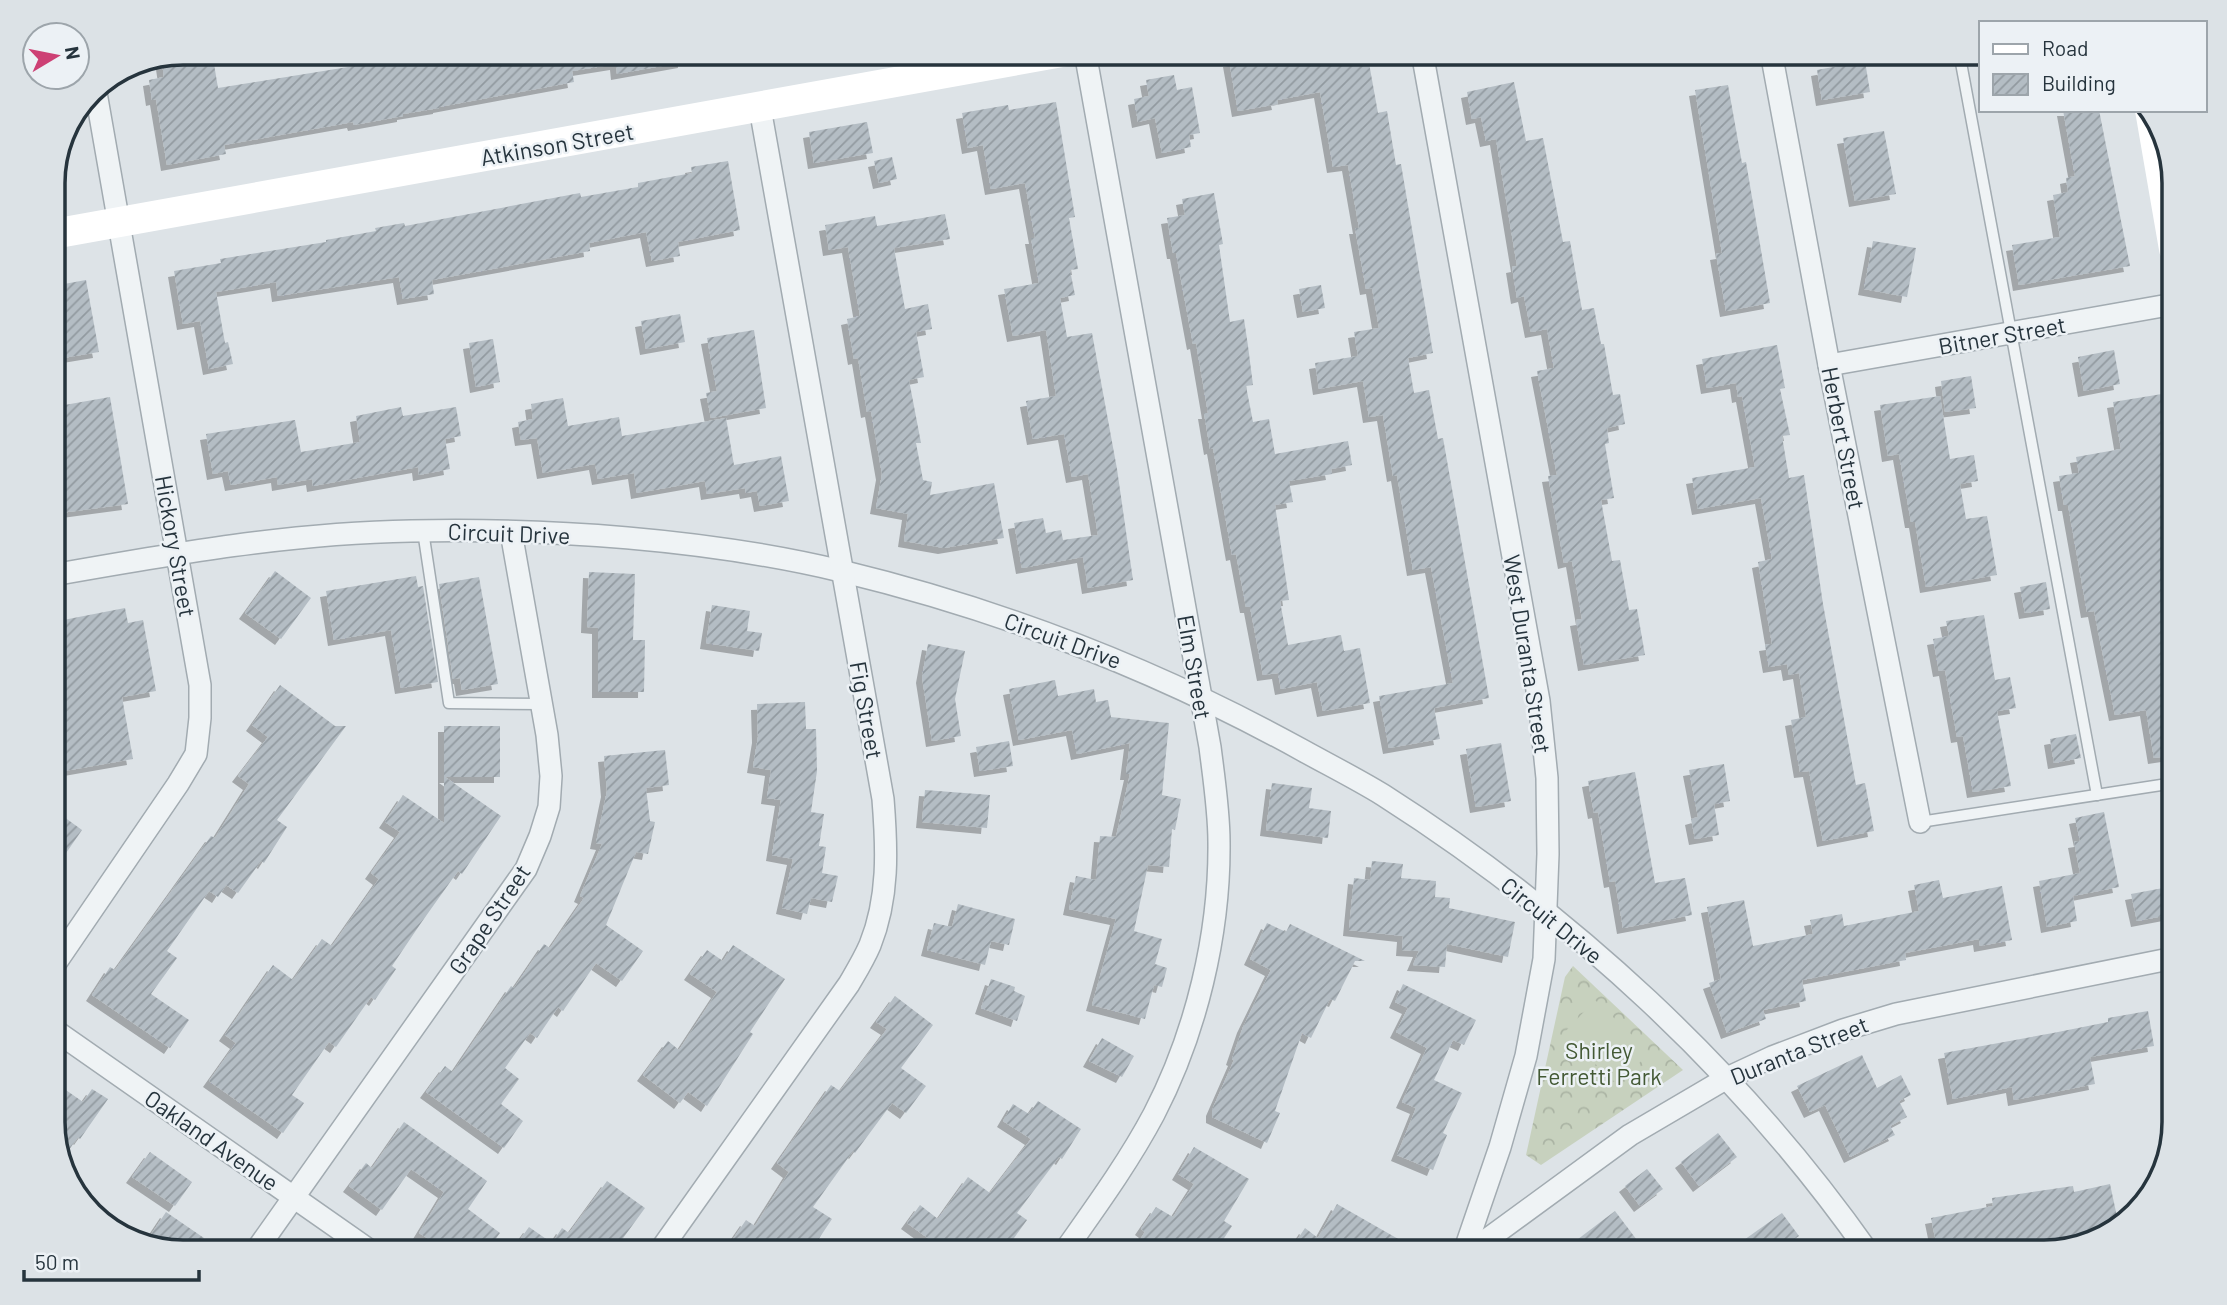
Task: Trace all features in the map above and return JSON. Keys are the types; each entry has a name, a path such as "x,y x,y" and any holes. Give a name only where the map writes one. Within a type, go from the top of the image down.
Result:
{"street":[{"name":"Atkinson Street","path":"65,232 992,65"},
{"name":"Elm Street","path":"1072,1240 1125,1164 1154,1114 1177,1062 1203,975 1211,935 1219,842 1216,796 1201,697 1087,65"},
{"name":"West Duranta Street","path":"1424,65 1539,701 1547,778 1544,959 1526,1056 1500,1147 1468,1240"},
{"name":"Herbert Street","path":"1773,65 1829,365 1920,822"},
{"name":"Hickory Street","path":"65,950 158,816 195,754 200,718 200,684 98,102"},
{"name":"Fig Street","path":"668,1240 849,984 870,946 882,904 887,855 883,799 760,108"},
{"path":"2156,145 2162,180"},
{"name":"Bitner Street","path":"1829,365 2162,306"},
{"name":"Circuit Drive","path":"65,573 177,553 275,539 343,533 511,531 656,542 729,551 842,571 976,609 1143,670 1251,722 1381,794 1498,876 1546,914 1643,997 1727,1078 1807,1171 1859,1240"},
{"name":"Grape Street","path":"264,1240 526,869 540,836 549,807 551,776 511,531"},
{"name":"Duranta Street","path":"1486,1240 1630,1135 1727,1078 1824,1037 1896,1014 2162,960"},
{"name":"Oakland Avenue","path":"65,1036 355,1240"}],"lane":[{"path":"1961,65 2097,795"},
{"path":"423,531 449,703 541,704"},
{"path":"1920,822 2162,785"}],"green space":[{"name":"Shirley Ferretti Park","path":"1573,966 1683,1070 1541,1165 1526,1155 1565,977"},
{"path":"1595,1000 1650,1052 1618,1085 1563,1034"}],"building":[{"path":"214,65 218,88 360,65 610,65 572,71 574,82 354,125 353,122 224,145 226,154 167,165 156,99 152,100 149,80 164,77 163,67"},
{"path":"616,65 667,65 617,74"},
{"path":"1230,65 1369,65 1378,113 1387,111 1396,165 1401,164 1433,353 1408,358 1414,393 1429,390 1438,439 1443,438 1489,698 1434,708 1440,739 1389,748 1379,696 1453,683 1431,567 1413,570 1397,475 1393,476 1383,415 1369,417 1363,381 1319,389 1315,363 1358,356 1354,332 1379,328 1372,288 1366,289 1355,228 1359,228 1348,165 1333,167 1320,92 1277,100 1278,104 1238,111"},
{"path":"1844,65 1866,65 1870,92 1822,100 1817,70"},
{"path":"1174,75 1177,90 1192,87 1200,133 1189,135 1191,147 1162,153 1155,118 1138,122 1134,99 1149,96 1146,80"},
{"path":"1514,82 1526,141 1543,138 1563,242 1570,241 1582,310 1594,308 1613,395 1620,394 1625,424 1607,428 1609,443 1605,444 1614,498 1601,500 1612,561 1620,560 1629,610 1637,609 1645,655 1584,665 1576,620 1582,619 1572,561 1564,563 1548,476 1557,475 1537,371 1554,368 1547,329 1531,332 1524,296 1517,298 1512,267 1517,266 1496,139 1486,141 1481,117 1472,119 1467,92"},
{"path":"1728,85 1742,163 1746,162 1770,303 1726,311 1716,254 1722,253 1695,90"},
{"path":"1056,102 1075,217 1069,218 1078,269 1070,270 1075,295 1060,298 1067,337 1092,333 1117,469 1133,580 1088,588 1083,557 1022,568 1014,523 1043,518 1046,533 1061,530 1063,540 1098,535 1088,474 1072,477 1064,434 1033,439 1026,401 1056,396 1046,330 1013,336 1004,289 1039,283 1031,238 1035,238 1025,183 991,189 983,145 968,148 962,113 1008,105 1009,110"},
{"path":"2063,112 2099,112 2130,266 2019,285 2012,245 2060,237 2053,195 2068,192 2066,178 2075,176"},
{"path":"867,122 873,153 814,163 809,132"},
{"path":"1884,131 1896,194 1855,201 1843,138"},
{"path":"892,157 897,179 879,183 874,161"},
{"path":"728,161 740,230 678,242 680,256 652,261 646,232 589,243 590,251 432,280 434,294 403,299 399,277 278,296 276,282 216,292 225,343 228,342 233,364 209,369 200,321 183,324 174,271 221,263 220,259 326,242 376,231 375,228 404,223 405,226 580,193 581,197 638,187 638,183 692,173 691,167"},
{"path":"1214,193 1223,244 1219,245 1230,322 1244,319 1253,385 1246,386 1253,422 1269,419 1275,454 1348,441 1352,465 1331,469 1332,474 1289,481 1293,502 1275,505 1289,600 1280,601 1288,645 1341,635 1344,651 1360,648 1370,703 1323,711 1317,682 1281,689 1278,673 1263,675 1250,607 1246,607 1236,554 1232,555 1213,448 1210,449 1204,413 1208,413 1196,343 1193,344 1167,218 1185,215 1182,199"},
{"path":"945,214 950,239 894,248 905,309 928,304 932,329 916,332 924,377 909,380 921,443 916,443 923,480 932,482 930,495 994,483 1004,538 944,548 904,541 908,514 876,508 882,474 871,411 867,412 858,358 854,359 847,319 860,316 848,247 829,250 825,225 875,216 877,226"},
{"path":"1873,241 1916,248 1907,297 1864,289"},
{"path":"86,280 99,352 65,358 65,284"},
{"path":"1321,285 1325,308 1303,312 1299,289"},
{"path":"680,314 685,342 646,349 641,321"},
{"path":"754,330 766,408 711,418 706,393 717,391 707,338"},
{"path":"493,339 500,382 476,387 469,343"},
{"path":"1777,345 1785,388 1780,389 1790,435 1782,436 1789,478 1804,475 1823,604 1856,785 1865,783 1874,831 1823,841 1809,771 1800,772 1791,720 1806,717 1799,673 1789,675 1787,664 1769,667 1765,645 1772,644 1758,562 1772,559 1761,498 1698,509 1692,478 1755,467 1742,396 1738,397 1736,383 1707,388 1702,359"},
{"path":"2114,350 2120,384 2084,391 2078,357"},
{"path":"1971,376 1976,408 1945,412 1941,381"},
{"path":"2162,394 2162,757 2154,758 2146,710 2115,715 2094,611 2087,612 2068,505 2064,505 2059,476 2079,473 2076,457 2121,449 2113,402"},
{"path":"1940,396 1950,459 1974,455 1978,481 1960,484 1966,519 1987,516 1997,575 1926,587 1915,522 1911,522 1899,454 1888,456 1880,405"},
{"path":"110,397 128,504 65,512 65,405"},
{"path":"563,398 568,426 619,417 622,436 726,418 734,465 781,456 789,501 760,506 757,491 746,493 745,488 707,494 705,481 637,493 634,473 598,479 595,464 543,473 537,438 521,440 518,422 533,419 531,404"},
{"path":"401,407 403,416 456,407 461,436 445,439 450,469 419,475 418,467 313,486 312,479 278,485 277,477 231,485 228,471 213,474 206,434 295,420 301,452 360,442 356,416"},
{"path":"275,571 311,598 281,639 245,613"},
{"path":"589,572 635,574 633,640 645,640 644,692 598,692 598,628 587,627"},
{"path":"416,576 418,587 423,586 438,682 401,688 391,630 334,640 326,591"},
{"path":"479,577 498,684 462,690 460,678 453,679 439,584"},
{"path":"2046,582 2050,609 2025,613 2020,587"},
{"path":"712,605 750,611 747,631 762,633 759,651 706,643"},
{"path":"125,608 128,623 143,620 156,691 122,697 133,759 65,771 65,620"},
{"path":"1984,615 1995,680 2010,677 2016,708 1997,711 2011,786 1973,792 1963,736 1957,737 1945,670 1939,671 1933,639 1949,636 1946,621"},
{"path":"928,644 965,651 955,699 961,736 932,741 922,677"},
{"path":"1055,680 1058,696 1094,689 1096,702 1108,700 1111,717 1169,723 1162,795 1181,799 1175,830 1172,829 1169,867 1148,865 1134,931 1162,939 1155,964 1167,968 1162,987 1154,985 1145,1019 1092,1005 1116,919 1069,909 1076,876 1096,880 1100,836 1116,837 1130,774 1126,774 1130,743 1077,754 1072,730 1019,740 1009,689"},
{"path":"280,685 335,726 346,726 277,820 287,827 264,863 261,861 238,893 226,885 218,897 209,891 167,951 177,958 151,994 189,1020 170,1048 92,995 110,967 115,970 211,836 215,838 249,784 238,776 268,737 252,725"},
{"path":"805,702 806,729 816,729 817,771 811,812 824,814 819,846 826,847 822,873 838,876 832,902 811,898 807,914 782,908 793,859 772,855 781,800 767,798 771,770 753,767 758,737 757,704"},
{"path":"444,726 500,726 500,777 445,777 501,816 462,874 458,871 421,923 392,966 396,969 375,1000 371,997 336,1047 329,1042 292,1095 304,1103 283,1133 209,1081 236,1043 225,1035 273,965 293,980 322,939 332,946 379,879 371,873 400,832 385,822 403,795 444,823"},
{"path":"2076,734 2081,758 2054,763 2050,739"},
{"path":"1009,741 1013,766 980,771 976,747"},
{"path":"1501,743 1511,801 1476,807 1466,749"},
{"path":"665,750 669,785 646,788 650,821 655,822 648,854 636,852 606,925 643,951 622,981 596,963 563,1011 558,1007 537,1038 530,1033 505,1068 519,1079 501,1104 523,1121 504,1148 426,1092 445,1066 453,1072 511,986 514,988 544,944 550,948 584,898 580,896 602,844 596,843 607,791 604,756"},
{"path":"1724,764 1730,801 1714,804 1719,835 1695,839 1691,819 1698,817 1689,770"},
{"path":"1635,772 1655,883 1685,878 1692,915 1623,928 1615,881 1610,882 1598,812 1594,813 1588,781"},
{"path":"1272,783 1312,788 1309,808 1331,811 1328,838 1266,830"},
{"path":"925,790 990,795 987,828 922,822"},
{"path":"2104,812 2119,887 2073,896 2077,921 2047,927 2039,881 2080,873 2074,842 2080,841 2075,818"},
{"path":"65,818 82,830 65,855"},
{"path":"1372,861 1403,864 1401,878 1436,881 1435,897 1450,898 1449,908 1515,922 1508,957 1447,944 1445,967 1413,965 1419,951 1402,950 1403,936 1349,930 1354,878 1370,880"},
{"path":"1939,880 1943,898 2002,886 2012,940 1980,946 1979,939 1905,953 1906,960 1802,980 1806,1001 1763,1010 1766,1019 1727,1033 1709,983 1721,979 1707,907 1744,900 1753,946 1813,934 1810,920 1842,914 1844,926 1919,911 1914,885"},
{"path":"2162,888 2162,916 2137,921 2131,894"},
{"path":"958,904 1015,919 1009,945 991,941 985,965 927,950 934,923 952,927"},
{"path":"1267,923 1286,932 1290,924 1365,961 1355,961 1335,1001 1330,999 1311,1038 1302,1033 1275,1111 1280,1113 1267,1143 1212,1117 1212,1110 1234,1060 1232,1059 1243,1027 1271,970 1250,959"},
{"path":"733,945 785,979 707,1106 688,1092 680,1103 643,1075 668,1041 679,1050 717,992 690,974 707,950 723,961"},
{"path":"991,979 1015,987 1014,991 1025,996 1017,1021 981,1008"},
{"path":"1403,984 1476,1020 1464,1045 1453,1040 1434,1080 1462,1093 1443,1133 1447,1135 1433,1170 1397,1155 1416,1108 1402,1102 1427,1048 1396,1032 1408,1008 1395,1002"},
{"path":"895,996 933,1025 901,1068 926,1086 906,1113 892,1103 813,1207 832,1219 818,1240 732,1240 746,1220 755,1226 789,1172 777,1163 831,1085 840,1091 887,1029 876,1022"},
{"path":"2148,1011 2154,1046 2090,1057 2095,1084 2014,1100 2012,1087 1953,1099 1944,1053 2108,1022 2108,1018"},
{"path":"1102,1038 1134,1056 1122,1077 1089,1061"},
{"path":"1862,1055 1877,1088 1901,1075 1911,1095 1899,1101 1907,1117 1890,1126 1895,1135 1850,1157 1825,1105 1810,1112 1797,1086"},
{"path":"65,1089 83,1102 92,1089 108,1099 80,1139 78,1137 68,1151 65,1130"},
{"path":"1038,1101 1081,1129 1062,1159 1059,1157 1017,1213 1027,1220 1013,1240 930,1240 907,1223 920,1205 938,1219 968,1177 990,1193 1031,1139 1003,1121 1013,1104 1029,1114"},
{"path":"404,1122 487,1181 468,1209 500,1233 495,1240 430,1240 419,1233 444,1192 411,1169 382,1210 349,1186 366,1163 372,1168"},
{"path":"1718,1133 1737,1157 1699,1186 1681,1162"},
{"path":"1194,1147 1249,1179 1224,1221 1232,1226 1223,1240 1140,1240 1145,1232 1141,1229 1156,1207 1173,1217 1194,1184 1178,1174"},
{"path":"150,1152 192,1182 175,1206 132,1177"},
{"path":"1647,1169 1663,1189 1640,1206 1625,1186"},
{"path":"607,1181 645,1208 622,1240 554,1240 562,1228 569,1233"},
{"path":"2110,1184 2117,1215 2090,1231 2060,1239 1936,1240 1931,1218 1993,1206 1992,1198 2073,1186 2074,1192"},
{"path":"1337,1204 1400,1240 1297,1240 1305,1228 1318,1238"},
{"path":"1615,1211 1637,1240 1577,1240"},
{"path":"166,1212 204,1238 182,1240 150,1235"},
{"path":"1782,1213 1799,1236 1793,1240 1744,1240"},
{"path":"529,1227 548,1240 520,1240"}]}
